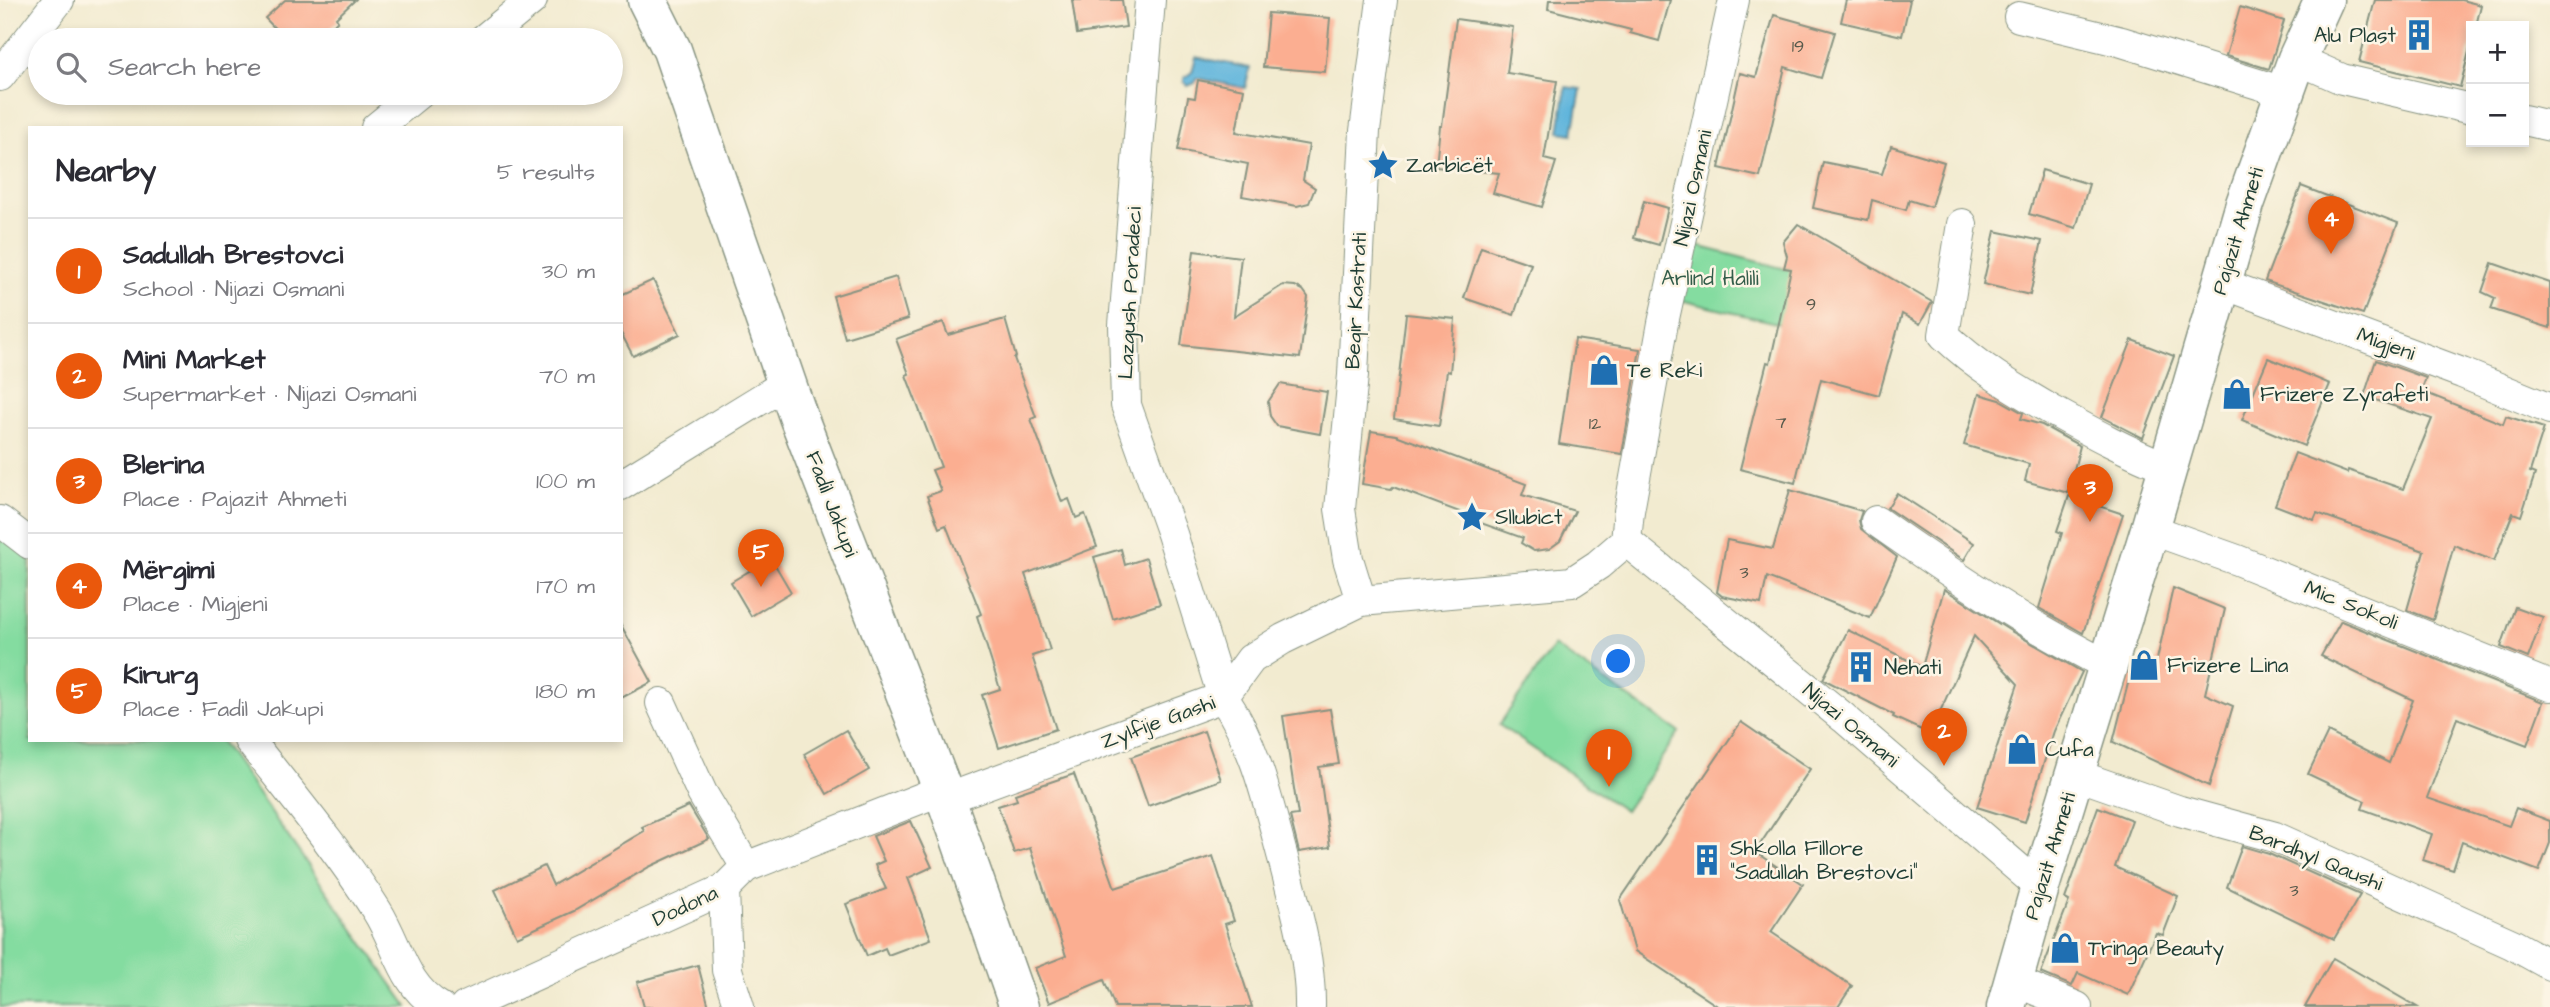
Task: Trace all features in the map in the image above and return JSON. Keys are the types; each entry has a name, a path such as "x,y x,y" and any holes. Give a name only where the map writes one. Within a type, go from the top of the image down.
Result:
{"street":[{"path":"37,28 59,0"},
{"path":"498,28 532,0"},
{"name":"Fadil Jakupi","path":"647,0 672,50 787,383 944,794 1019,1007"},
{"name":"Lazgush Poradeci","path":"1150,0 1124,325 1126,405 1172,534 1223,697"},
{"name":"Beqir Kastrati","path":"1361,601 1348,559 1340,509 1353,375 1365,131 1382,0"},
{"name":"Nijazi Osmani","path":"1734,0 1663,323 1626,541 1844,718 2039,887"},
{"name":"Pajazit Ahmeti","path":"2010,994 2039,887 2169,468 2245,204 2290,76 2324,0"},
{"path":"2019,17 2122,43 2290,76 2343,79 2466,108"},
{"path":"0,76 28,40"},
{"path":"378,126 404,105"},
{"path":"2529,121 2550,126"},
{"path":"1962,224 1944,335 1970,360 2007,384 2133,454 2169,468"},
{"name":"Migjeni","path":"2221,283 2462,373 2550,409"},
{"path":"623,484 787,383"},
{"path":"0,521 28,542"},
{"path":"1876,521 1968,584 2080,652 2107,665"},
{"name":"Mic Sokoli","path":"2150,529 2249,564 2550,687"},
{"path":"1223,697 1251,659 1283,639 1361,601 1572,582 1598,565 1626,541"},
{"name":"Zylfije Gashi","path":"944,794 1223,697 1236,715 1259,771 1273,820 1303,946 1310,1007"},
{"path":"661,703 702,793 746,867"},
{"path":"251,742 378,913 412,984 440,1007"},
{"name":"Bardhyl Qaushi","path":"2074,774 2180,811 2275,837 2512,944 2550,965"},
{"name":"Dodona","path":"465,1007 724,889 746,867 944,794"},
{"path":"724,889 727,970 740,1007"},
{"path":"2010,994 2077,1007"}],"green space":[{"name":"Arlind Halili","path":"1686,243 1847,285 1834,337 1676,299"},
{"path":"0,533 28,554 28,742 221,742 408,1007 0,1007"},
{"path":"1554,646 1679,732 1625,811 1499,725"}],"water":[{"path":"1196,57 1250,68 1245,88 1197,78 1195,83 1188,86 1184,78 1192,72"},
{"path":"1566,87 1581,89 1573,134 1559,132"}],"building":[{"path":"285,0 355,0 336,18 338,21 330,28 275,28 265,18"},
{"path":"1072,0 1122,0 1126,27 1077,34"},
{"path":"1549,0 1670,0 1659,41 1630,33 1631,30 1548,9"},
{"path":"1846,0 1910,0 1902,36 1841,22"},
{"name":"Alu Plast","path":"2375,0 2461,0 2481,5 2477,21 2466,21 2466,64 2460,87 2359,62"},
{"path":"2240,7 2284,21 2269,69 2226,56"},
{"path":"1268,13 1330,18 1325,72 1263,67"},
{"path":"1774,15 1835,32 1821,78 1785,67 1760,177 1719,168 1740,73 1756,77"},
{"path":"1456,19 1513,27 1507,73 1557,81 1544,159 1556,162 1542,207 1493,193 1499,173 1436,167"},
{"path":"1198,80 1244,89 1236,132 1309,145 1303,180 1315,188 1309,203 1297,206 1242,196 1248,164 1178,150 1188,97 1195,98"},
{"path":"1891,146 1944,162 1931,207 1909,200 1906,210 1872,200 1868,220 1813,208 1823,162 1882,174"},
{"path":"2042,170 2089,184 2076,228 2029,214"},
{"path":"2301,186 2398,223 2363,314 2265,281"},
{"path":"1644,201 1668,208 1659,245 1634,238"},
{"path":"1798,224 1932,302 1920,324 1902,314 1879,395 1821,379 1795,483 1740,469 1767,362 1770,363 1791,269 1784,268 1787,256 1783,242"},
{"path":"1995,231 2042,241 2030,295 1983,284"},
{"path":"1481,247 1531,264 1514,315 1464,298"},
{"path":"1194,251 1241,257 1234,316 1283,285 1303,290 1308,297 1300,358 1181,345"},
{"path":"2492,263 2550,283 2550,328 2491,309 2495,298 2482,292"},
{"path":"896,277 908,319 845,338 833,296"},
{"path":"653,280 680,334 633,356 623,337 623,294"},
{"path":"1406,314 1455,319 1450,372 1447,371 1439,426 1394,419"},
{"path":"1005,319 1016,357 1014,358 1036,417 1031,419 1062,502 1069,499 1076,518 1085,514 1097,547 1025,574 1050,650 1032,656 1056,729 999,748 982,695 1000,689 977,616 981,614 946,525 939,528 927,496 941,491 932,470 941,467 906,375 909,374 896,339 943,322 948,335"},
{"path":"1575,339 1640,349 1622,454 1559,444"},
{"path":"2132,340 2174,356 2143,438 2102,417"},
{"path":"2268,358 2330,384 2304,446 2242,420"},
{"path":"2376,360 2426,378 2421,391 2503,424 2506,416 2544,428 2530,472 2535,474 2521,516 2513,513 2494,561 2454,545 2433,620 2407,610 2424,551 2317,513 2314,520 2275,505 2295,453 2347,473 2348,470 2403,489 2432,419 2364,396"},
{"path":"1280,384 1327,392 1320,434 1277,426 1270,416 1268,402"},
{"path":"1979,394 2000,400 2023,413 2021,419 2042,425 2080,446 2068,493 2025,481 2029,464 1964,445"},
{"path":"1371,431 1396,435 1526,484 1522,495 1575,511 1560,541 1549,549 1534,551 1521,543 1523,538 1464,517 1465,514 1393,487 1391,489 1362,484"},
{"path":"1790,490 1862,511 1859,520 1861,529 1897,557 1870,618 1767,577 1761,604 1722,596 1717,592 1727,540 1773,549"},
{"path":"1897,493 1974,543 1964,560 1887,508"},
{"path":"2069,496 2123,514 2083,633 2039,608 2062,533 2057,531"},
{"path":"1121,549 1125,565 1146,558 1160,604 1113,619 1094,557"},
{"path":"771,558 791,592 751,616 731,582"},
{"path":"2173,588 2225,609 2205,694 2233,706 2209,786 2113,742 2133,664 2154,673"},
{"path":"1944,589 2082,672 2054,731 2025,822 1977,807 2018,684 1974,636 1930,734 1823,679 1848,630 1922,667"},
{"path":"2515,607 2543,617 2528,658 2501,647"},
{"path":"2341,621 2543,702 2527,745 2457,718 2427,798 2509,826 2516,808 2550,821 2550,843 2539,871 2462,842 2453,870 2423,860 2432,834 2362,809 2365,801 2308,774 2328,732 2389,763 2413,700 2321,656"},
{"path":"623,629 652,682 623,697"},
{"path":"1330,709 1339,764 1319,767 1330,847 1299,852 1290,816 1298,815 1283,716"},
{"name":"Shkolla Fillore \"Sadullah Brestovci\"","path":"1741,722 1810,769 1755,852 1803,884 1771,932 1852,986 1838,1007 1719,1007 1635,951 1620,900"},
{"path":"846,730 869,770 827,794 804,754"},
{"path":"1204,731 1221,780 1148,806 1131,757"},
{"path":"1074,774 1115,888 1213,856 1234,921 1225,924 1252,1007 1115,1007 1104,980 1049,1003 1035,968 1066,956 1030,848 1014,853 998,806 1017,800 1015,794"},
{"path":"689,806 709,839 649,867 574,911 517,937 495,890 544,866 553,885 644,831 642,827"},
{"path":"2098,807 2132,820 2115,867 2178,896 2163,935 2156,933 2128,995 2078,973 2072,986 2041,973 2069,901 2065,899"},
{"path":"911,821 932,867 908,878 931,939 888,955 885,948 867,956 846,904 886,889 875,865 884,861 873,836"},
{"path":"2242,846 2269,854 2360,895 2334,939 2227,887"},
{"path":"2333,958 2417,1007 2305,1007"},
{"path":"698,965 709,1007 644,1007 637,982"}],"place":[{"name":"Alu Plast","path":"2419,35"},
{"name":"Zarbicët","path":"1383,165"},
{"name":"Mërgimi","path":"2331,254"},
{"name":"Te Reki","path":"1604,370"},
{"name":"Frizere Zyrafeti","path":"2237,394"},
{"name":"Sllubict","path":"1472,517"},
{"name":"Blerina","path":"2090,522"},
{"name":"Kirurg","path":"761,587"},
{"name":"Frizere Lina","path":"2144,665"},
{"name":"Nehati","path":"1861,667"},
{"name":"Cufa","path":"2022,749"},
{"name":"Mini Market","path":"1944,766"},
{"name":"Sadullah Brestovci","path":"1609,787"},
{"name":"Shkolla Fillore \"Sadullah Brestovci\"","path":"1707,860"},
{"name":"Tringa Beauty","path":"2065,948"}]}
